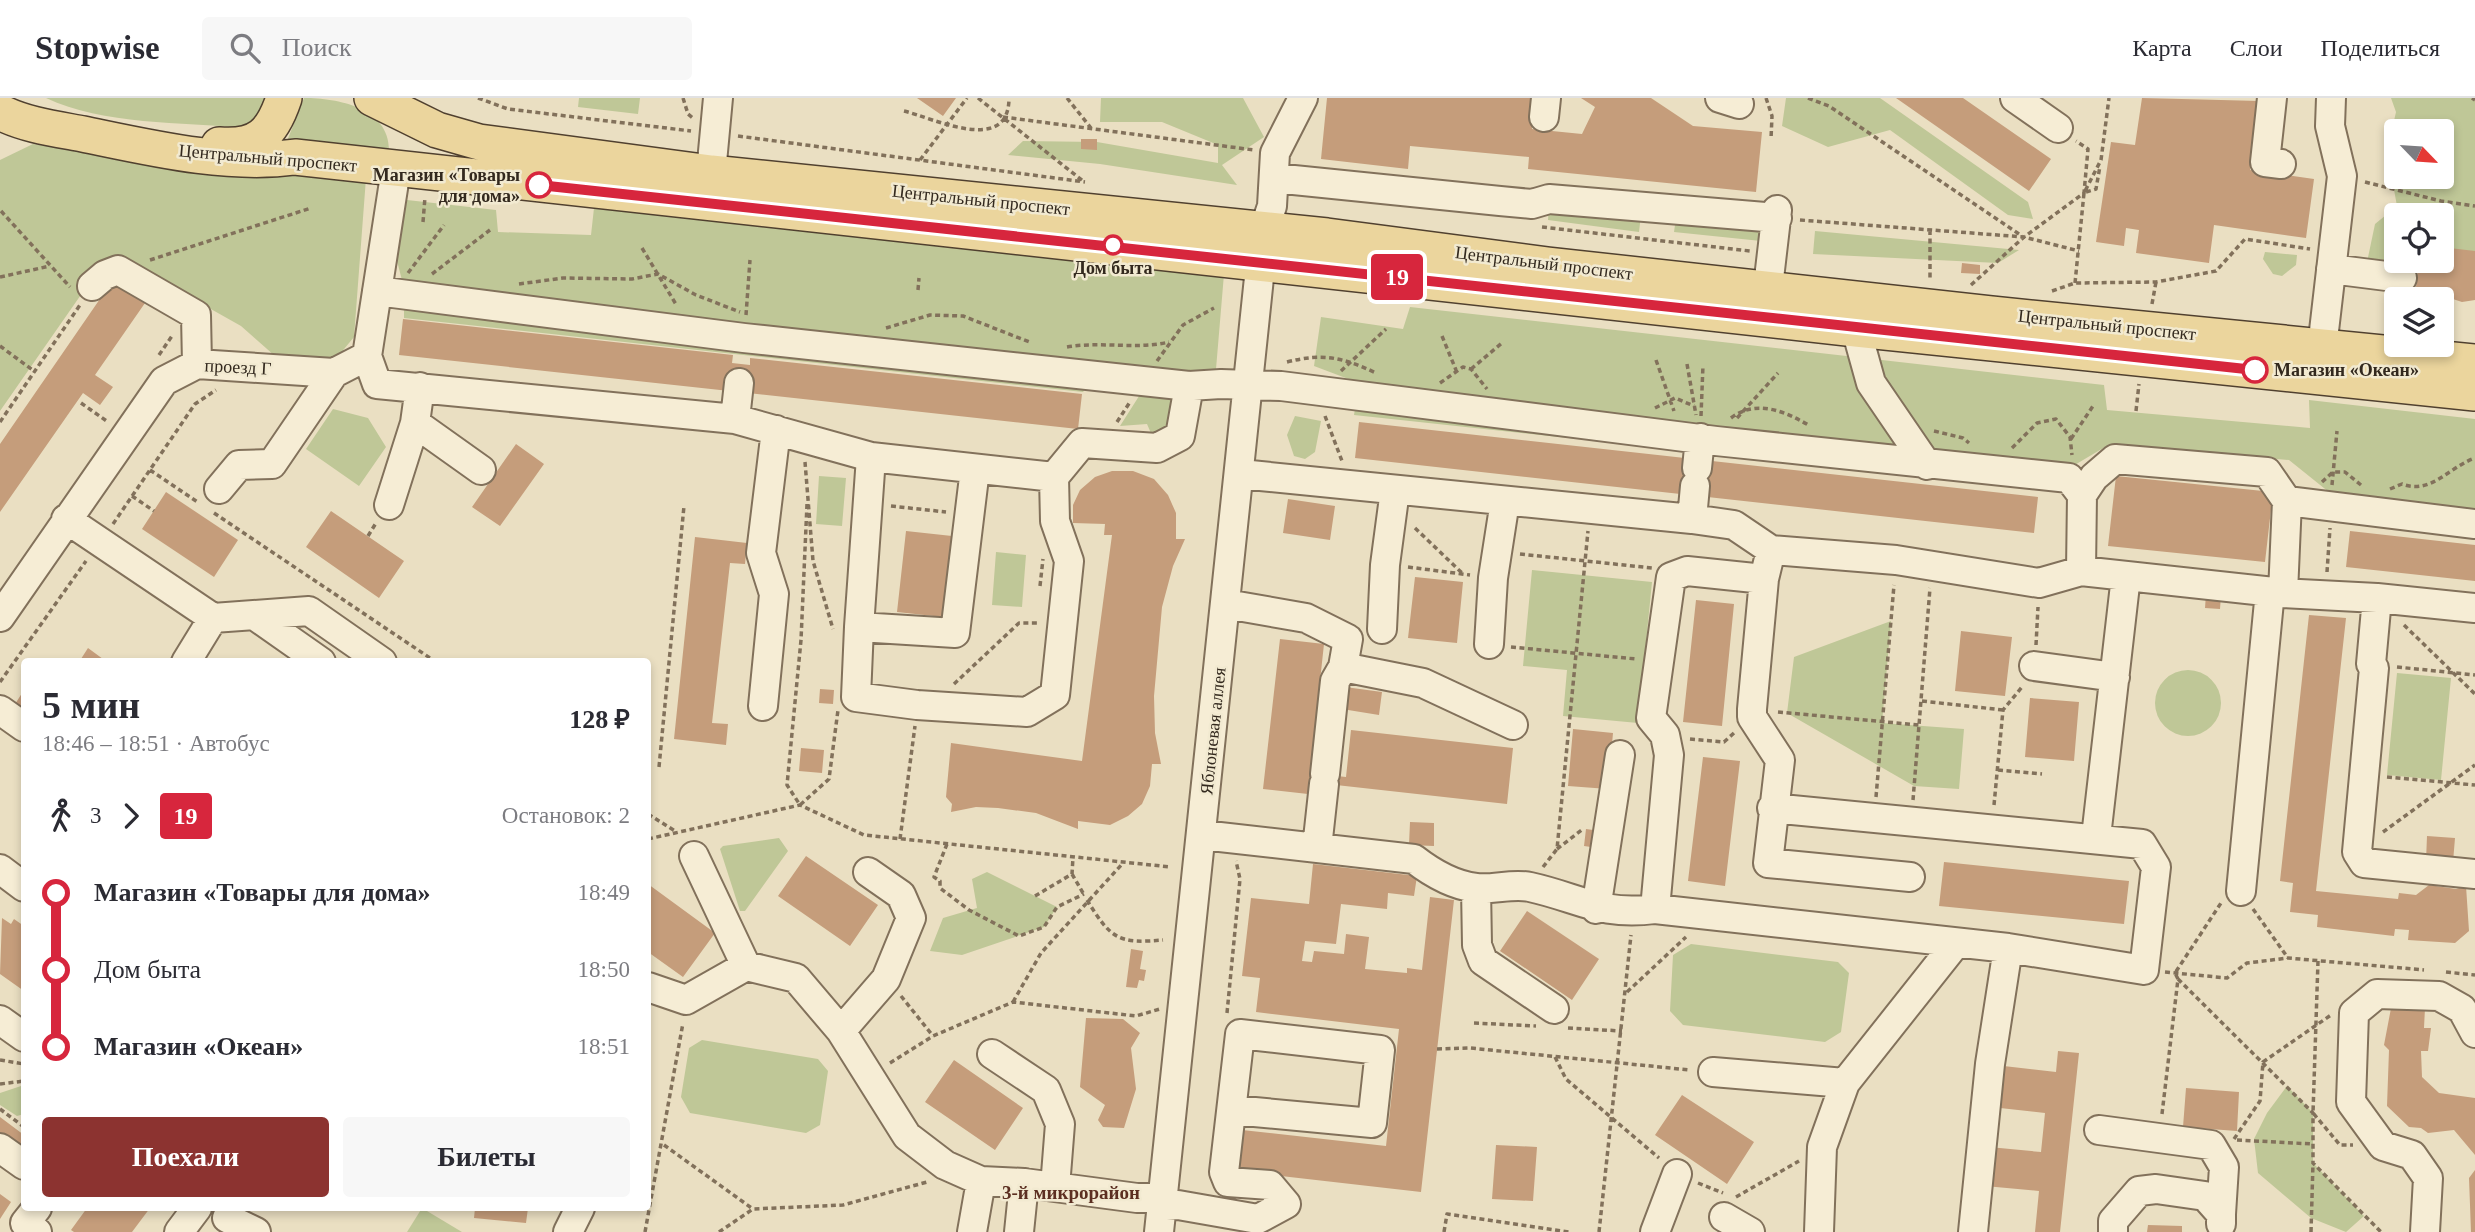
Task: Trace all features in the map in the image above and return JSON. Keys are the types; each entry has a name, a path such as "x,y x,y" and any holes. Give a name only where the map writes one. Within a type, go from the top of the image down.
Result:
{"main road":[{"name":"Центральный проспект","path":"149,148 176,142 234,146 260,140 278,118 284,98"},
{"name":"Центральный проспект","path":"371,98 437,130 479,142 711,173 1071,210 1262,246 1546,279 1856,328 2475,393"},
{"path":"371,98 390,121 395,132 396,169"},
{"name":"Центральный проспект","path":"1,127 39,126 149,148 263,161 295,157 774,211 1071,210"},
{"name":"Центральный проспект","path":"1546,279 1768,287 2322,348 2475,362"}],"street":[{"path":"711,173 718,98"},
{"path":"1303,98 1275,166 1500,201 1532,204 1549,199 1777,214 1768,287"},
{"path":"2015,98 2058,128"},
{"path":"2272,98 2265,162 2281,164"},
{"path":"2322,348 2323,259 2342,176 2330,126 2331,98"},
{"name":"Яблоневая аллея","path":"1161,1212 1250,386 1262,246 1272,206 1275,166"},
{"path":"396,169 391,292 367,356 377,384 736,419 871,457 1055,477"},
{"path":"2323,259 2402,278"},
{"path":"88,294 105,275 118,270 196,315 197,364"},
{"path":"391,292 692,331 745,343 1189,387 1250,386 1317,391 1706,430 1927,465 2068,478 2088,486"},
{"path":"1856,328 1871,383 1927,465"},
{"path":"736,419 745,343"},
{"path":"219,489 239,465 272,464 334,373 367,356"},
{"name":"проезд Г","path":"0,617 164,381 197,364 334,373"},
{"path":"389,505 415,423 420,387"},
{"path":"871,457 868,503 847,630 856,697 918,705 1027,712 1055,695 1069,561 1055,521 1055,477 1082,443 1157,448 1180,436 1189,387"},
{"path":"415,423 481,470"},
{"path":"763,706 774,594 761,553 776,430"},
{"path":"1692,519 1696,477 1706,430"},
{"path":"2081,571 2088,486 2115,459 2267,472 2287,501 2241,891"},
{"path":"847,630 955,633 975,469"},
{"path":"1240,474 1352,485 1394,498 1504,501 1734,524 1771,550 1896,561 2039,583 2081,571 2276,592 2377,598 2475,608"},
{"path":"1382,629 1385,565 1394,498"},
{"path":"1489,644 1495,564 1504,501"},
{"path":"2287,501 2475,524"},
{"path":"66,519 213,618 309,611 376,658"},
{"path":"1771,550 1764,579 1752,713 1780,760 1768,863 1910,877"},
{"path":"1644,911 1669,755 1665,735 1651,718 1671,577 1686,571 1764,579"},
{"path":"2096,837 2126,576"},
{"path":"2377,598 2371,664 2374,668 2357,852 2364,863 2475,874"},
{"path":"1226,604 1306,618 1348,639 1343,667 1335,681 1317,848"},
{"path":"254,615 315,658"},
{"path":"188,658 213,618"},
{"path":"2034,666 2115,677"},
{"path":"1343,667 1423,683 1513,725"},
{"path":"0,710 21,725"},
{"path":"1596,909 1620,755"},
{"path":"1202,835 1414,859 1436,876 1476,888 1528,886 1596,909 1709,915 2008,948 2144,970 2156,867 2142,844 2096,837 1773,808"},
{"path":"694,856 746,966"},
{"path":"0,869 21,885"},
{"path":"841,1031 886,979 911,918 901,895 868,872"},
{"path":"1476,888 1477,945 1483,961 1554,1009"},
{"path":"1819,1232 1822,1147 1844,1083 1956,943"},
{"path":"1973,1232 1990,1064 2008,948"},
{"path":"651,988 686,1000 746,966 796,978 841,1031 907,1136 945,1166 981,1181 1024,1183 1137,1198 1161,1212 1178,1205 1258,1219 1286,1204 1270,1185 1228,1182 1224,1172 1240,1034 1380,1050 1372,1123 1233,1110"},
{"path":"2425,1232 2428,1178 2412,1155 2383,1146 2351,1102 2354,1013 2377,993 2439,996 2462,1009 2475,1033"},
{"path":"0,1020 21,1035"},
{"path":"992,1054 1046,1090 1060,1124 1055,1187"},
{"path":"1713,1072 1844,1083"},
{"path":"2099,1130 2211,1145 2224,1167 2221,1223"},
{"path":"0,1148 21,1163"},
{"path":"1655,1232 1677,1174"},
{"path":"972,1232 981,1181"},
{"path":"1019,1232 1024,1183"},
{"path":"2113,1232 2113,1221 2139,1191 2156,1189 2205,1196 2221,1223"},
{"path":"179,1232 195,1211"},
{"path":"568,1232 578,1211"},
{"path":"1724,1217 1750,1232"},
{"path":"226,1219 256,1232"}],"path":[{"path":"478,98 508,108 920,160 1071,210"},
{"path":"683,98 688,114 714,134"},
{"path":"920,160 967,98"},
{"path":"978,98 1003,117 1071,210"},
{"path":"904,111 949,123 963,131 979,132 993,127 1003,117 1009,98"},
{"path":"1067,98 1091,128"},
{"path":"1766,98 1772,117 1770,139"},
{"path":"1808,98 1829,106 2024,237"},
{"path":"1971,285 2024,237 2084,193 2096,189 2109,98"},
{"path":"1003,117 1091,128 1275,166"},
{"path":"2058,128 2088,149 2075,283"},
{"path":"2084,193 2101,160"},
{"path":"2342,176 2441,201 2475,206"},
{"path":"1071,210 1096,183"},
{"path":"118,270 311,208"},
{"path":"0,278 50,266 1,211"},
{"path":"1777,214 2024,237 2079,251"},
{"path":"391,292 444,225"},
{"path":"1534,226 1773,253"},
{"path":"391,292 490,230"},
{"path":"1930,230 1930,280"},
{"path":"2043,290 2055,291 2075,283 2156,282 2216,271 2245,239 2323,259"},
{"path":"642,248 692,331"},
{"path":"745,343 750,260"},
{"path":"517,284 564,278 632,279 659,274 696,295 745,343"},
{"path":"918,290 919,278"},
{"path":"1916,279 1944,281"},
{"path":"1957,283 1983,286"},
{"path":"0,422 88,294"},
{"path":"880,329 930,315 963,316 1041,344"},
{"path":"1352,485 1317,391 1386,329"},
{"path":"1442,336 1456,370"},
{"path":"1064,348 1094,343 1153,346 1170,342"},
{"path":"1471,369 1502,343"},
{"path":"0,346 34,371"},
{"path":"1656,360 1706,430"},
{"path":"1687,364 1696,419 1706,430"},
{"path":"1702,405 1703,365"},
{"path":"0,682 195,404 248,367"},
{"path":"1706,430 1746,410 1778,373"},
{"path":"81,403 111,424"},
{"path":"2070,440 2093,406"},
{"path":"1706,430 1746,410 1774,409 1819,431"},
{"path":"2013,447 2026,431 2045,419 2056,419 2065,426 2076,468 2088,486"},
{"path":"805,439 807,504 813,561 847,630"},
{"path":"2382,493 2402,484 2415,489 2428,486 2461,463 2475,458"},
{"path":"150,470 429,658"},
{"path":"2320,485 2333,472 2345,472 2356,478 2363,487"},
{"path":"132,496 154,511"},
{"path":"1394,498 1463,574"},
{"path":"868,503 970,514"},
{"path":"807,504 801,640 787,785 800,805 864,835 1171,867"},
{"path":"659,768 684,506"},
{"path":"1528,886 1557,849 1590,508"},
{"path":"1385,565 1463,574 1495,564 1585,561 1663,569 1671,577"},
{"path":"1874,816 1896,561"},
{"path":"1911,820 1931,566"},
{"path":"1992,828 2003,710 2033,675 2039,583"},
{"path":"2377,598 2475,694"},
{"path":"900,839 918,705 956,683 1019,623 1062,624"},
{"path":"1489,644 1576,655 1659,661"},
{"path":"2371,664 2475,675"},
{"path":"1922,701 2003,710"},
{"path":"651,838 800,805 829,779 839,704"},
{"path":"1669,755 1687,738 1724,742 1752,713 1919,726"},
{"path":"2357,852 2475,765"},
{"path":"1998,770 2042,774"},
{"path":"2364,775 2475,785"},
{"path":"651,816 675,831"},
{"path":"947,844 934,877 940,881 940,888 980,917 1019,936 1044,928 1057,907 1084,894"},
{"path":"1073,857 1072,874 1105,930 1132,943 1163,940"},
{"path":"1013,1002 1041,953 1124,862"},
{"path":"1035,895 1072,874"},
{"path":"2175,973 2228,892 2241,891 2288,958"},
{"path":"1599,1232 1626,993 1644,911"},
{"path":"1626,993 1709,915"},
{"path":"2144,970 2227,978 2247,963 2288,958 2475,975"},
{"path":"2311,1232 2318,961"},
{"path":"2175,973 2313,1113 2340,1145 2383,1146"},
{"path":"886,979 933,1035"},
{"path":"2159,1137 2178,979"},
{"path":"651,1203 686,1000"},
{"path":"870,1076 933,1035 1013,1002 1136,1016 1155,1009 1181,1011"},
{"path":"2313,1144 2233,1141 2260,1101 2263,1062 2338,1011 2354,1013"},
{"path":"1437,1049 1470,1048 1713,1072"},
{"path":"1555,1057 1566,1079 1677,1174 1735,1198 1822,1147"},
{"path":"0,1060 21,1063"},
{"path":"0,1084 21,1082"},
{"path":"0,1109 21,1124"},
{"path":"15,1119 21,1118"},
{"path":"663,1144 753,1209"},
{"path":"2313,1163 2381,1232"},
{"path":"719,1232 753,1209 843,1206 927,1182 945,1166"},
{"path":"645,1232 649,1211"},
{"path":"1444,1232 1447,1214 1569,1232"}],"green space":[{"path":"46,98 272,98 260,122 244,128 117,118 68,107"},
{"path":"304,98 346,103 372,115 387,136 389,151 287,141"},
{"path":"579,98 640,98 638,114 578,107"},
{"path":"1101,98 1243,98 1264,137 1222,165 1237,185 1100,164 1008,155 1023,141 1097,142 1218,163 1218,145 1162,122 1100,122"},
{"path":"1786,98 1880,98 2028,202 2033,219 2008,215 1890,130 1828,147 1782,126"},
{"path":"2391,98 2475,98 2475,253 2454,251 2454,203 2396,203 2394,189 2454,189 2454,119 2394,119 2396,112"},
{"path":"33,144 131,158 366,178 354,337 335,360 275,356 241,326 122,259 101,266 0,411 0,160"},
{"path":"407,200 496,210 498,232 591,235 594,208 1224,274 1216,369 1175,374 1103,366 1083,392 404,318 404,288 396,257"},
{"path":"1549,206 1641,215 1639,232 1548,220"},
{"path":"2384,217 2384,269 2366,267 2375,224"},
{"path":"1676,218 1763,227 1761,241 1674,232"},
{"path":"1815,231 2019,250 1998,263 1813,254"},
{"path":"2265,252 2297,255 2296,265 2282,276 2273,274 2263,259"},
{"path":"1410,307 2104,385 2107,410 2310,428 2309,400 2475,419 2475,537 2370,525 2289,460 2110,444 2036,488 1354,415 1359,383 1314,366 1321,317 1403,329"},
{"path":"1141,393 1171,400 1169,435 1153,438 1147,424 1120,426"},
{"path":"333,409 368,418 386,447 359,486 306,449"},
{"path":"1295,416 1321,421 1315,452 1305,459 1294,456 1287,435"},
{"path":"819,476 846,478 842,526 816,524"},
{"path":"996,552 1026,555 1022,607 992,605"},
{"path":"1532,570 1652,582 1638,723 1563,716 1567,670 1523,666"},
{"path":"1891,621 1882,723 1964,729 1959,789 1914,786 1787,713 1794,657"},
{"path":"2188,670 2201,673 2211,680 2218,690 2221,703 2218,716 2211,726 2201,733 2188,736 2175,733 2165,726 2158,716 2155,703 2158,690 2165,680 2175,673"},
{"path":"2397,673 2451,678 2441,780 2387,775"},
{"path":"779,838 788,851 745,911 740,911 720,849 723,846"},
{"path":"987,872 1057,907 1044,927 962,955 930,951 943,918 977,908 972,879"},
{"path":"1691,944 1838,962 1849,973 1841,1032 1825,1042 1683,1025 1670,1011 1673,955"},
{"path":"702,1040 818,1059 828,1071 820,1125 806,1133 690,1113 681,1097 689,1048"},
{"path":"21,1086 21,1115 17,1116 0,1105 0,1093"},
{"path":"2287,1086 2313,1113 2313,1163 2364,1216 2346,1232 2311,1218 2258,1173 2254,1139 2267,1113"},
{"path":"420,1211 427,1211 462,1232 407,1232"}],"building":[{"path":"917,98 956,98 943,116"},
{"path":"1327,98 1535,98 1532,129 1582,134 1595,107 1581,98 1651,98 1693,126 1762,132 1756,192 1528,169 1529,157 1410,146 1408,169 1321,159"},
{"path":"1896,98 1963,98 2051,159 2029,191"},
{"path":"2142,98 2260,101 2250,170 2314,179 2306,238 2214,225 2209,263 2136,253 2139,230 2126,228 2124,246 2096,242 2111,142 2135,145"},
{"path":"1081,139 1097,139 1097,150 1081,149"},
{"path":"2454,249 2475,251 2475,300 2462,302 2454,299 2454,287 2416,287 2418,273 2454,273"},
{"path":"1962,263 1980,265 1980,274 1961,273"},
{"path":"113,280 145,303 95,375 113,387 100,405 83,393 0,512 0,444"},
{"path":"403,319 733,355 732,363 750,365 750,358 1082,394 1078,429 399,355"},
{"path":"1359,422 2038,497 2034,533 1355,458"},
{"path":"516,444 544,464 500,526 472,507"},
{"path":"1112,471 1133,471 1154,479 1168,495 1176,513 1176,539 1185,539 1173,566 1162,607 1154,696 1155,733 1161,764 1152,764 1150,786 1142,804 1128,816 1110,825 1078,821 1078,829 1036,813 998,808 976,807 951,812 952,804 946,797 951,743 1082,761 1112,535 1104,535 1105,524 1073,523 1073,505 1080,490 1095,477"},
{"path":"2116,476 2273,492 2265,562 2108,546"},
{"path":"166,492 238,540 214,577 142,529"},
{"path":"1288,499 1335,506 1330,540 1283,533"},
{"path":"331,511 404,561 379,598 306,547"},
{"path":"906,531 952,536 943,617 897,612"},
{"path":"2350,531 2475,545 2475,581 2346,567"},
{"path":"695,537 747,543 745,564 730,563 712,723 728,724 726,745 674,739"},
{"path":"1415,577 1463,582 1457,643 1408,638"},
{"path":"2206,594 2221,595 2220,609 2205,608"},
{"path":"1696,600 1734,604 1722,726 1683,722"},
{"path":"2309,615 2346,618 2316,891 2398,899 2399,893 2416,895 2429,885 2456,889 2466,886 2469,931 2455,943 2408,940 2409,930 2395,929 2394,936 2317,927 2318,915 2290,912 2293,883 2280,881"},
{"path":"1961,631 2012,637 2005,696 1955,691"},
{"path":"1280,639 1324,644 1310,773 1346,777 1351,730 1513,748 1507,804 1309,782 1308,794 1263,789"},
{"path":"88,648 102,658 82,658"},
{"path":"1345,687 1382,692 1379,715 1342,709"},
{"path":"820,689 834,690 833,704 819,703"},
{"path":"21,695 21,720 10,712"},
{"path":"2030,698 2079,702 2074,761 2025,757"},
{"path":"1573,729 1613,733 1608,789 1568,786"},
{"path":"801,748 824,750 822,773 799,771"},
{"path":"1703,757 1740,761 1725,886 1688,881"},
{"path":"1410,822 1434,823 1434,846 1409,845"},
{"path":"1586,829 1600,831 1598,848 1584,846"},
{"path":"2427,836 2455,838 2453,862 2426,861"},
{"path":"806,856 878,905 850,946 778,896"},
{"path":"1944,862 2129,881 2124,924 1939,906"},
{"path":"1313,864 1417,876 1414,896 1388,893 1387,909 1341,904 1336,944 1305,941 1302,961 1312,962 1314,951 1344,954 1346,934 1369,937 1365,969 1407,973 1407,968 1422,970 1430,897 1454,900 1421,1192 1237,1171 1242,1130 1386,1146 1399,1029 1256,1012 1260,978 1242,976 1251,898 1309,904"},
{"path":"651,886 715,933 683,977 651,954"},
{"path":"1527,911 1599,959 1572,1000 1500,951"},
{"path":"2,918 11,924 14,919 21,924 21,989 0,974"},
{"path":"1131,949 1143,951 1140,969 1146,970 1144,981 1139,980 1137,988 1126,987"},
{"path":"2392,1003 2425,1008 2424,1028 2431,1028 2428,1051 2421,1051 2422,1077 2439,1093 2475,1098 2475,1155 2454,1130 2428,1133 2421,1128 2409,1127 2387,1106 2389,1050 2384,1045"},
{"path":"1086,1018 1123,1019 1140,1033 1131,1048 1136,1089 1124,1128 1103,1127 1098,1120 1105,1105 1080,1087"},
{"path":"2058,1051 2079,1053 2060,1232 2035,1232 2039,1191 1985,1186 1989,1147 2041,1152 2045,1113 1991,1107 1995,1065 2056,1072"},
{"path":"954,1060 1023,1108 995,1150 925,1102"},
{"path":"2186,1088 2239,1092 2237,1131 2183,1127"},
{"path":"1682,1095 1754,1142 1727,1184 1655,1135"},
{"path":"0,1117 21,1133 21,1154 0,1138"},
{"path":"1496,1145 1537,1147 1533,1201 1492,1199"},
{"path":"2475,1170 2475,1232 2471,1232 2469,1178"},
{"path":"0,1194 11,1202 0,1219"},
{"path":"85,1211 148,1211 132,1232 71,1230"},
{"path":"475,1211 528,1211 526,1223 474,1218"},
{"path":"2148,1225 2182,1226 2182,1232 2147,1232"}],"bus line":[{"name":"19","path":"539,185 1199,254 1261,263 2255,370"}],"place":[{"name":"Магазин «Товары для дома»","path":"539,185"},
{"name":"Дом быта","path":"1113,245"},
{"name":"Магазин «Океан»","path":"2255,370"}],"district":[{"name":"3-й микрорайон","path":"1071,1192"}]}
